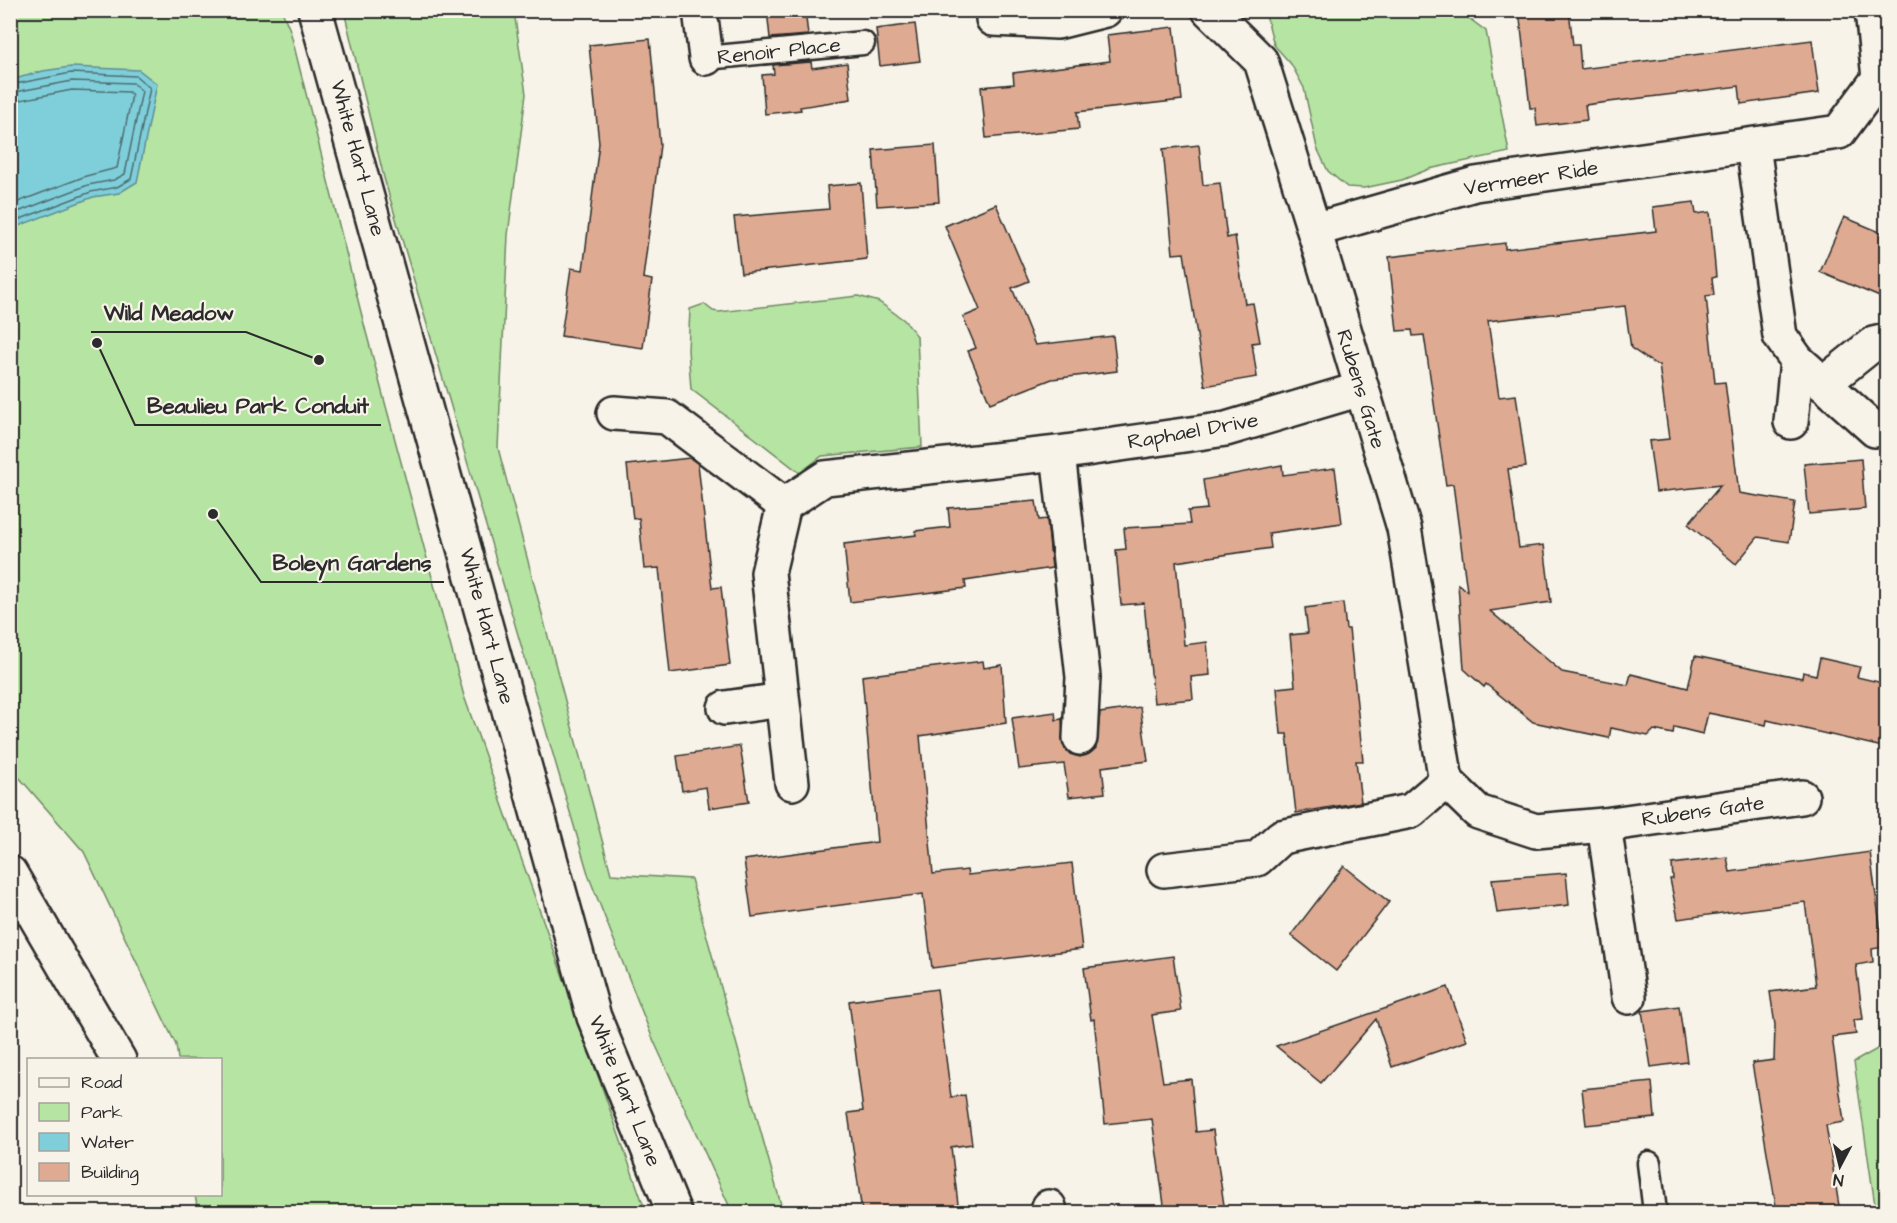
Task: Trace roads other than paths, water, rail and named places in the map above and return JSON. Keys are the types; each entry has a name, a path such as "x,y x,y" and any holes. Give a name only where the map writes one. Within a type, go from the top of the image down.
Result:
{"street":[{"name":"Renoir Place","path":"700,10 706,58"},
{"path":"993,19 1057,22 1105,10"},
{"name":"Vermeer Ride","path":"1314,230 1475,184 1839,132 1879,78 1872,10"},
{"name":"Rubens Gate","path":"1222,14 1261,61 1404,528 1446,781 1478,812 1536,831 1604,825 1802,797"},
{"name":"White Hart Lane","path":"319,18 594,1017 674,1212"},
{"path":"1753,146 1780,336 1797,360 1875,430"},
{"path":"1823,384 1873,344 1887,341"},
{"path":"1791,422 1797,360"},
{"name":"Raphael Drive","path":"784,505 825,478 1058,453 1226,429 1361,389"},
{"path":"614,412 667,417 784,505 768,573 792,783"},
{"path":"1058,453 1083,677 1080,738"},
{"path":"725,708 782,700"},
{"path":"1164,870 1257,859 1281,837 1412,811 1446,781"},
{"path":"1604,825 1629,997"},
{"path":"10,873 118,1058"}],"lane":[{"name":"Renoir Place","path":"706,58 863,43"},
{"path":"1649,1163 1655,1212"}],"water":[{"path":"71,67 139,70 157,84 137,182 119,193 93,197 11,229 11,80 43,71"}],"place":[{"name":"Beaulieu Park Conduit","path":"97,343"},
{"name":"Wild Meadow","path":"319,360"},
{"name":"Boleyn Gardens","path":"213,514"}]}
